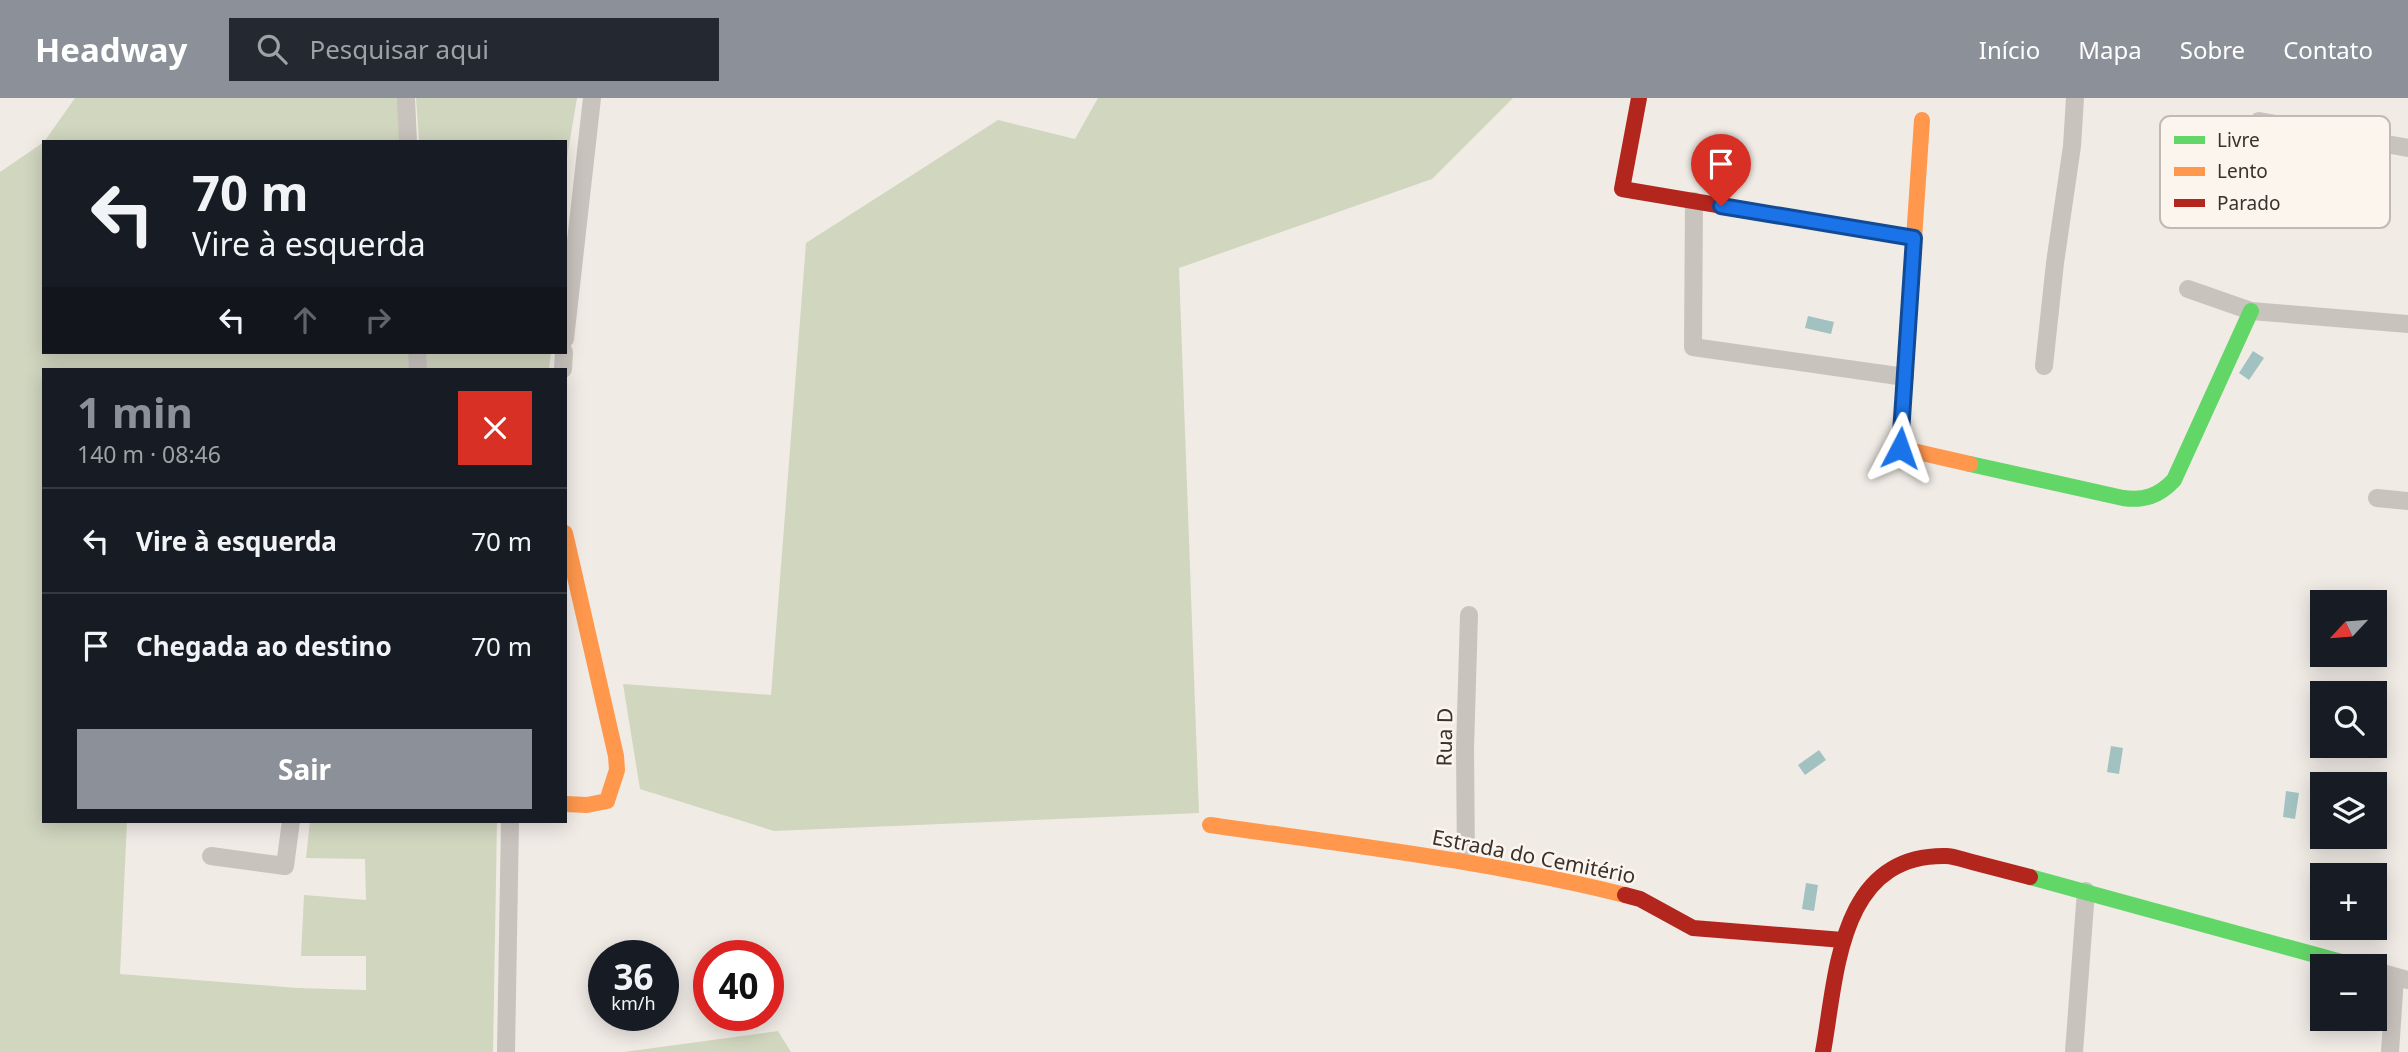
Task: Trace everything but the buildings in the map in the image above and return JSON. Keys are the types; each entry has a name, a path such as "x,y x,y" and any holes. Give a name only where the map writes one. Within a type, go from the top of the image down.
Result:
{"street":[{"path":"406,98 408,140"},
{"path":"567,321 592,98"},
{"path":"1639,98 1622,189 1914,238"},
{"path":"2044,366 2072,146 2075,98"},
{"path":"1922,120 1900,448 2123,498 2146,499 2157,495 2174,480 2251,312"},
{"path":"2390,145 2408,148"},
{"path":"1694,201 1693,348 1905,377"},
{"path":"2188,289 2251,312 2408,324"},
{"path":"2377,498 2408,502"},
{"path":"567,542 616,756 617,771 607,801 587,805 567,804"},
{"name":"Rua D","path":"1466,861 1465,749 1469,615"},
{"path":"211,856 285,866 291,823"},
{"path":"506,1052 510,823"},
{"name":"Estrada do Cemitério","path":"1210,825 1466,861 1568,881 1640,899 1693,928 1843,940"},
{"path":"1823,1052 1843,940 1855,906 1864,892 1891,868 1912,859 1947,856 2086,891 2313,954"},
{"path":"2074,1052 2086,891"},
{"path":"2390,1052 2402,978"}],"green space":[{"path":"75,98 399,98 401,140 45,140"},
{"path":"416,98 577,98 567,157 567,140 419,140"},
{"path":"1098,98 1513,98 1432,179 1179,268 1199,813 774,831 640,789 623,684 771,695 806,243 998,120 1075,139"},
{"path":"42,143 42,354 410,354 410,368 42,368 42,823 127,823 120,974 297,988 366,990 366,956 301,956 304,895 366,900 365,859 306,858 310,823 497,823 493,1052 0,1052 0,172"},
{"path":"425,354 551,354 549,368 426,368"},
{"path":"778,1031 791,1052 624,1052"}],"water":[{"path":"1808,316 1834,322 1831,334 1805,328"},
{"path":"2253,351 2264,358 2249,380 2239,373"},
{"path":"2111,746 2123,748 2119,774 2107,772"},
{"path":"1819,750 1826,760 1805,775 1798,765"},
{"path":"2286,791 2299,793 2295,819 2283,817"},
{"path":"1806,883 1818,885 1814,911 1802,909"}],"traffic: fast":[{"path":"1970,464 2123,498 2138,499 2157,494 2174,480 2251,311"},
{"path":"2030,877 2312,954"}],"traffic: slow":[{"path":"1922,120 1900,448 1970,464"},
{"path":"567,542 617,770 607,801 587,805 567,804"},
{"path":"1210,825 1470,863 1625,895"}],"traffic: jam":[{"path":"1639,98 1622,189 1914,238"},
{"path":"1823,1052 1833,989 1849,924 1863,897 1883,875 1910,861 1946,856 2030,877"},
{"path":"1625,895 1640,899 1693,928 1843,940"}],"route":[{"path":"1721,206 1914,238 1900,448"}]}
